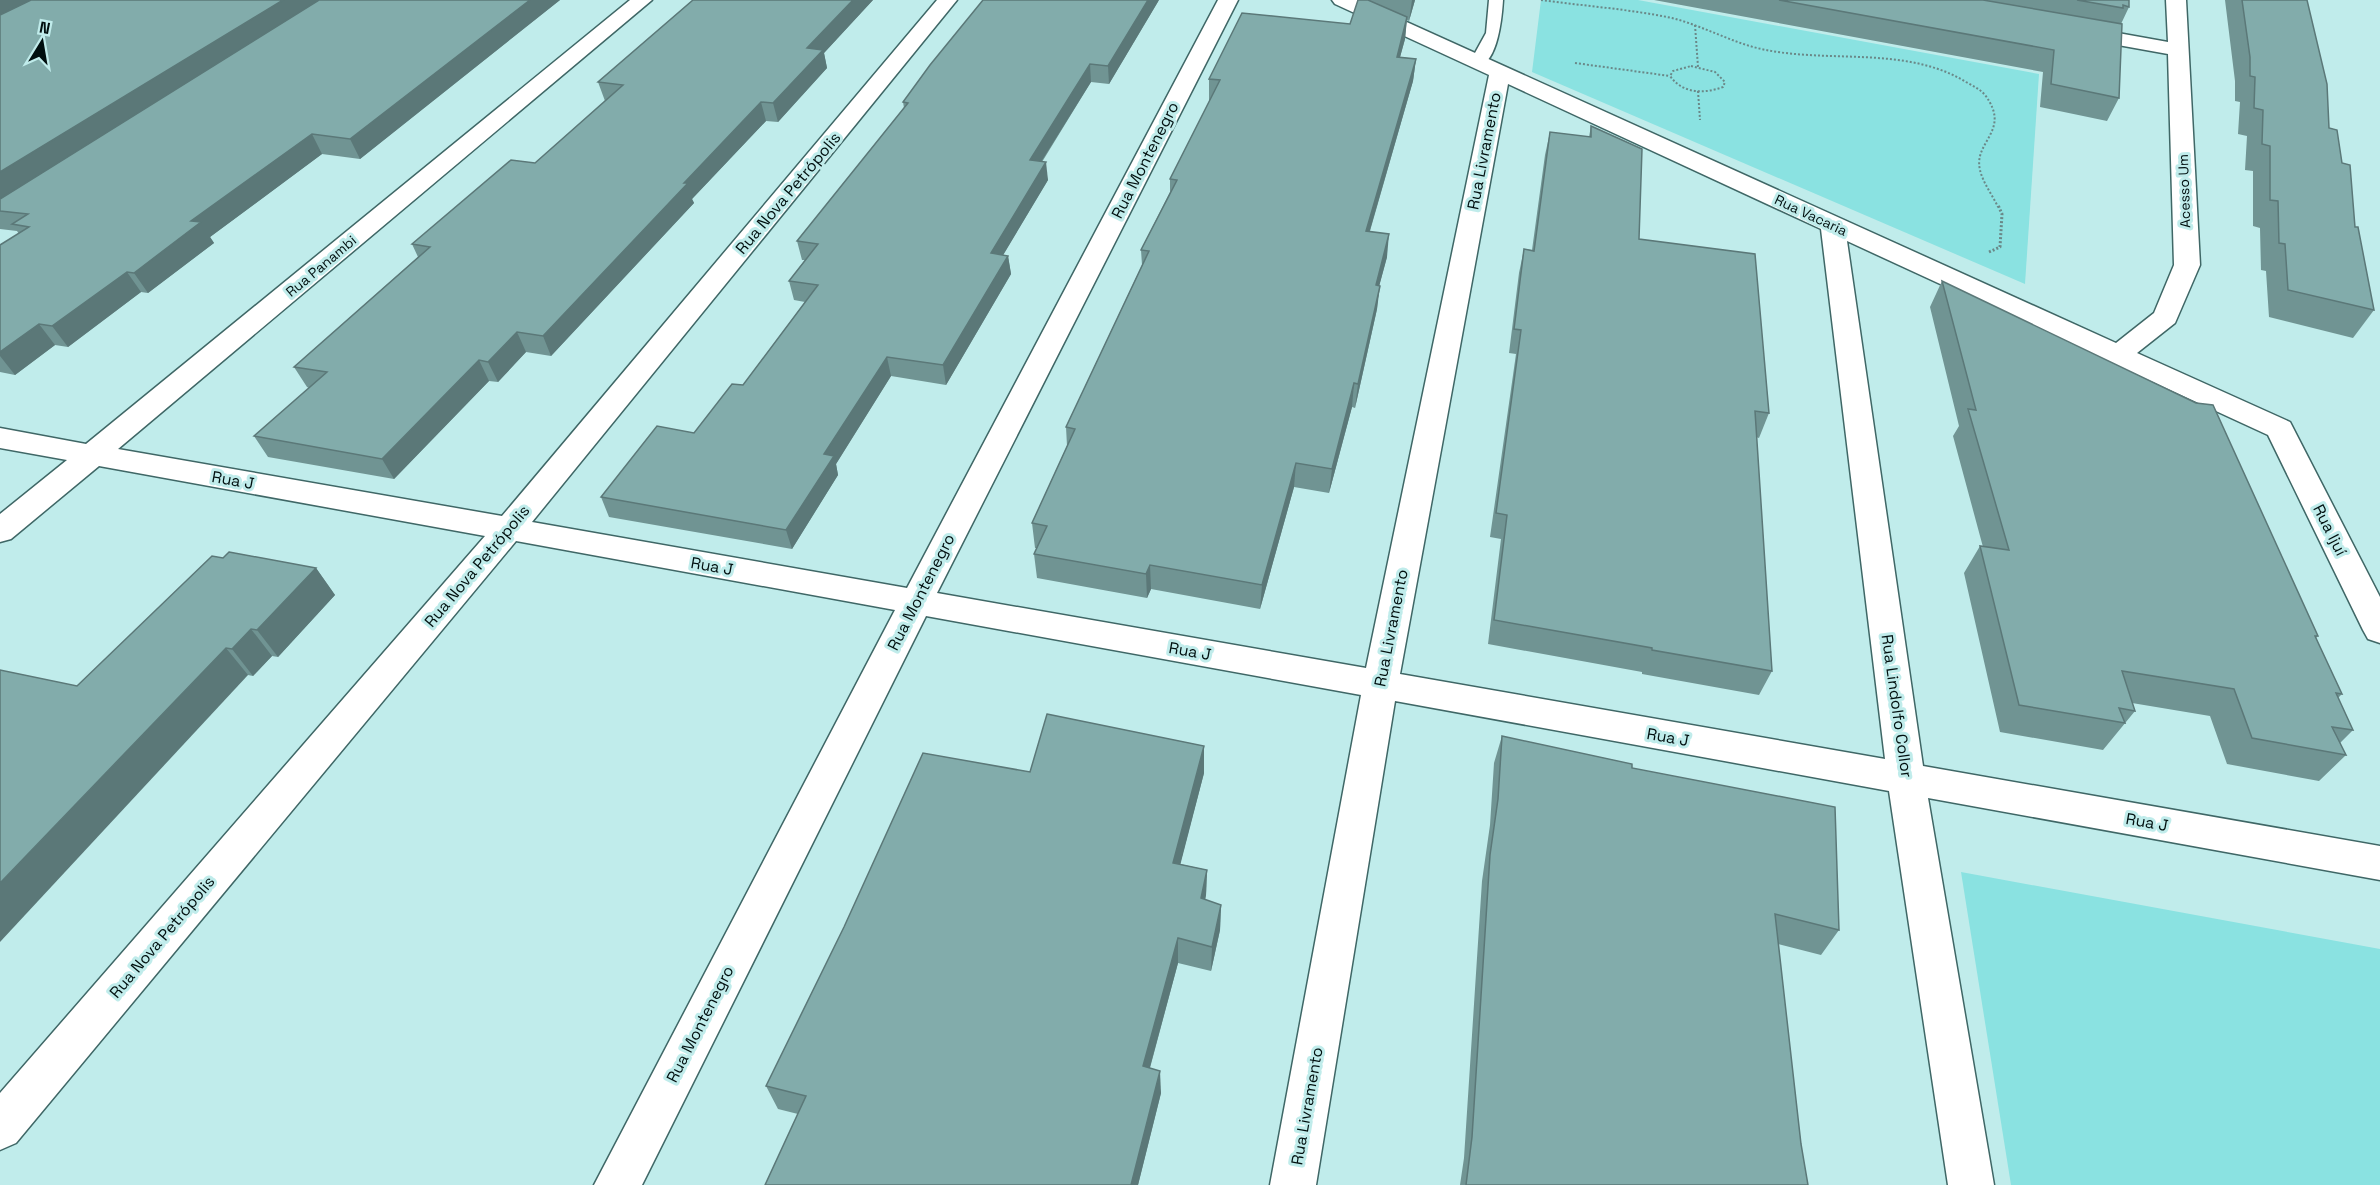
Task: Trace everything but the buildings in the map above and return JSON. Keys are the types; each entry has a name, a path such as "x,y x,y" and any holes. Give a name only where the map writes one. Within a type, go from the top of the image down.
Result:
{"street":[{"name":"Rua Panambi","path":"0,531 642,0"},
{"name":"Rua Nova Petrópolis","path":"0,1127 509,529 947,0"},
{"name":"Rua Montenegro","path":"617,1185 1228,0"},
{"name":"Rua Vacaria","path":"1342,0 2280,429"},
{"name":"Acesso Um","path":"2118,355 2166,317 2187,265 2176,0"},
{"path":"2060,29 2178,50"},
{"name":"Rua Livramento","path":"1293,1185 1489,67"},
{"name":"Rua Lindolfo Collor","path":"1833,225 1906,779 1971,1185"},
{"name":"Rua Ijuí","path":"2280,429 2380,630"},
{"name":"Rua J","path":"0,438 2380,863"}],"lane":[{"name":"Rua Livramento","path":"1489,67 1496,0"}],"path":[{"path":"1541,0 1670,18 1761,49 1792,55 1893,59 1925,65 1958,76 1983,92 1995,110 1994,128 1980,158 1980,170 2002,214 2000,247 1986,253"},
{"path":"1695,25 1698,67"},
{"path":"1568,62 1670,76"},
{"path":"1698,67 1715,72 1722,76 1725,82 1723,87 1704,92 1680,86 1672,81 1670,76 1673,71 1680,68 1698,67"}],"shaded area":[{"path":"1541,0 1638,0 2039,74 2025,284 1532,72"},
{"path":"1961,872 2380,949 2380,1185 2011,1185"}]}
